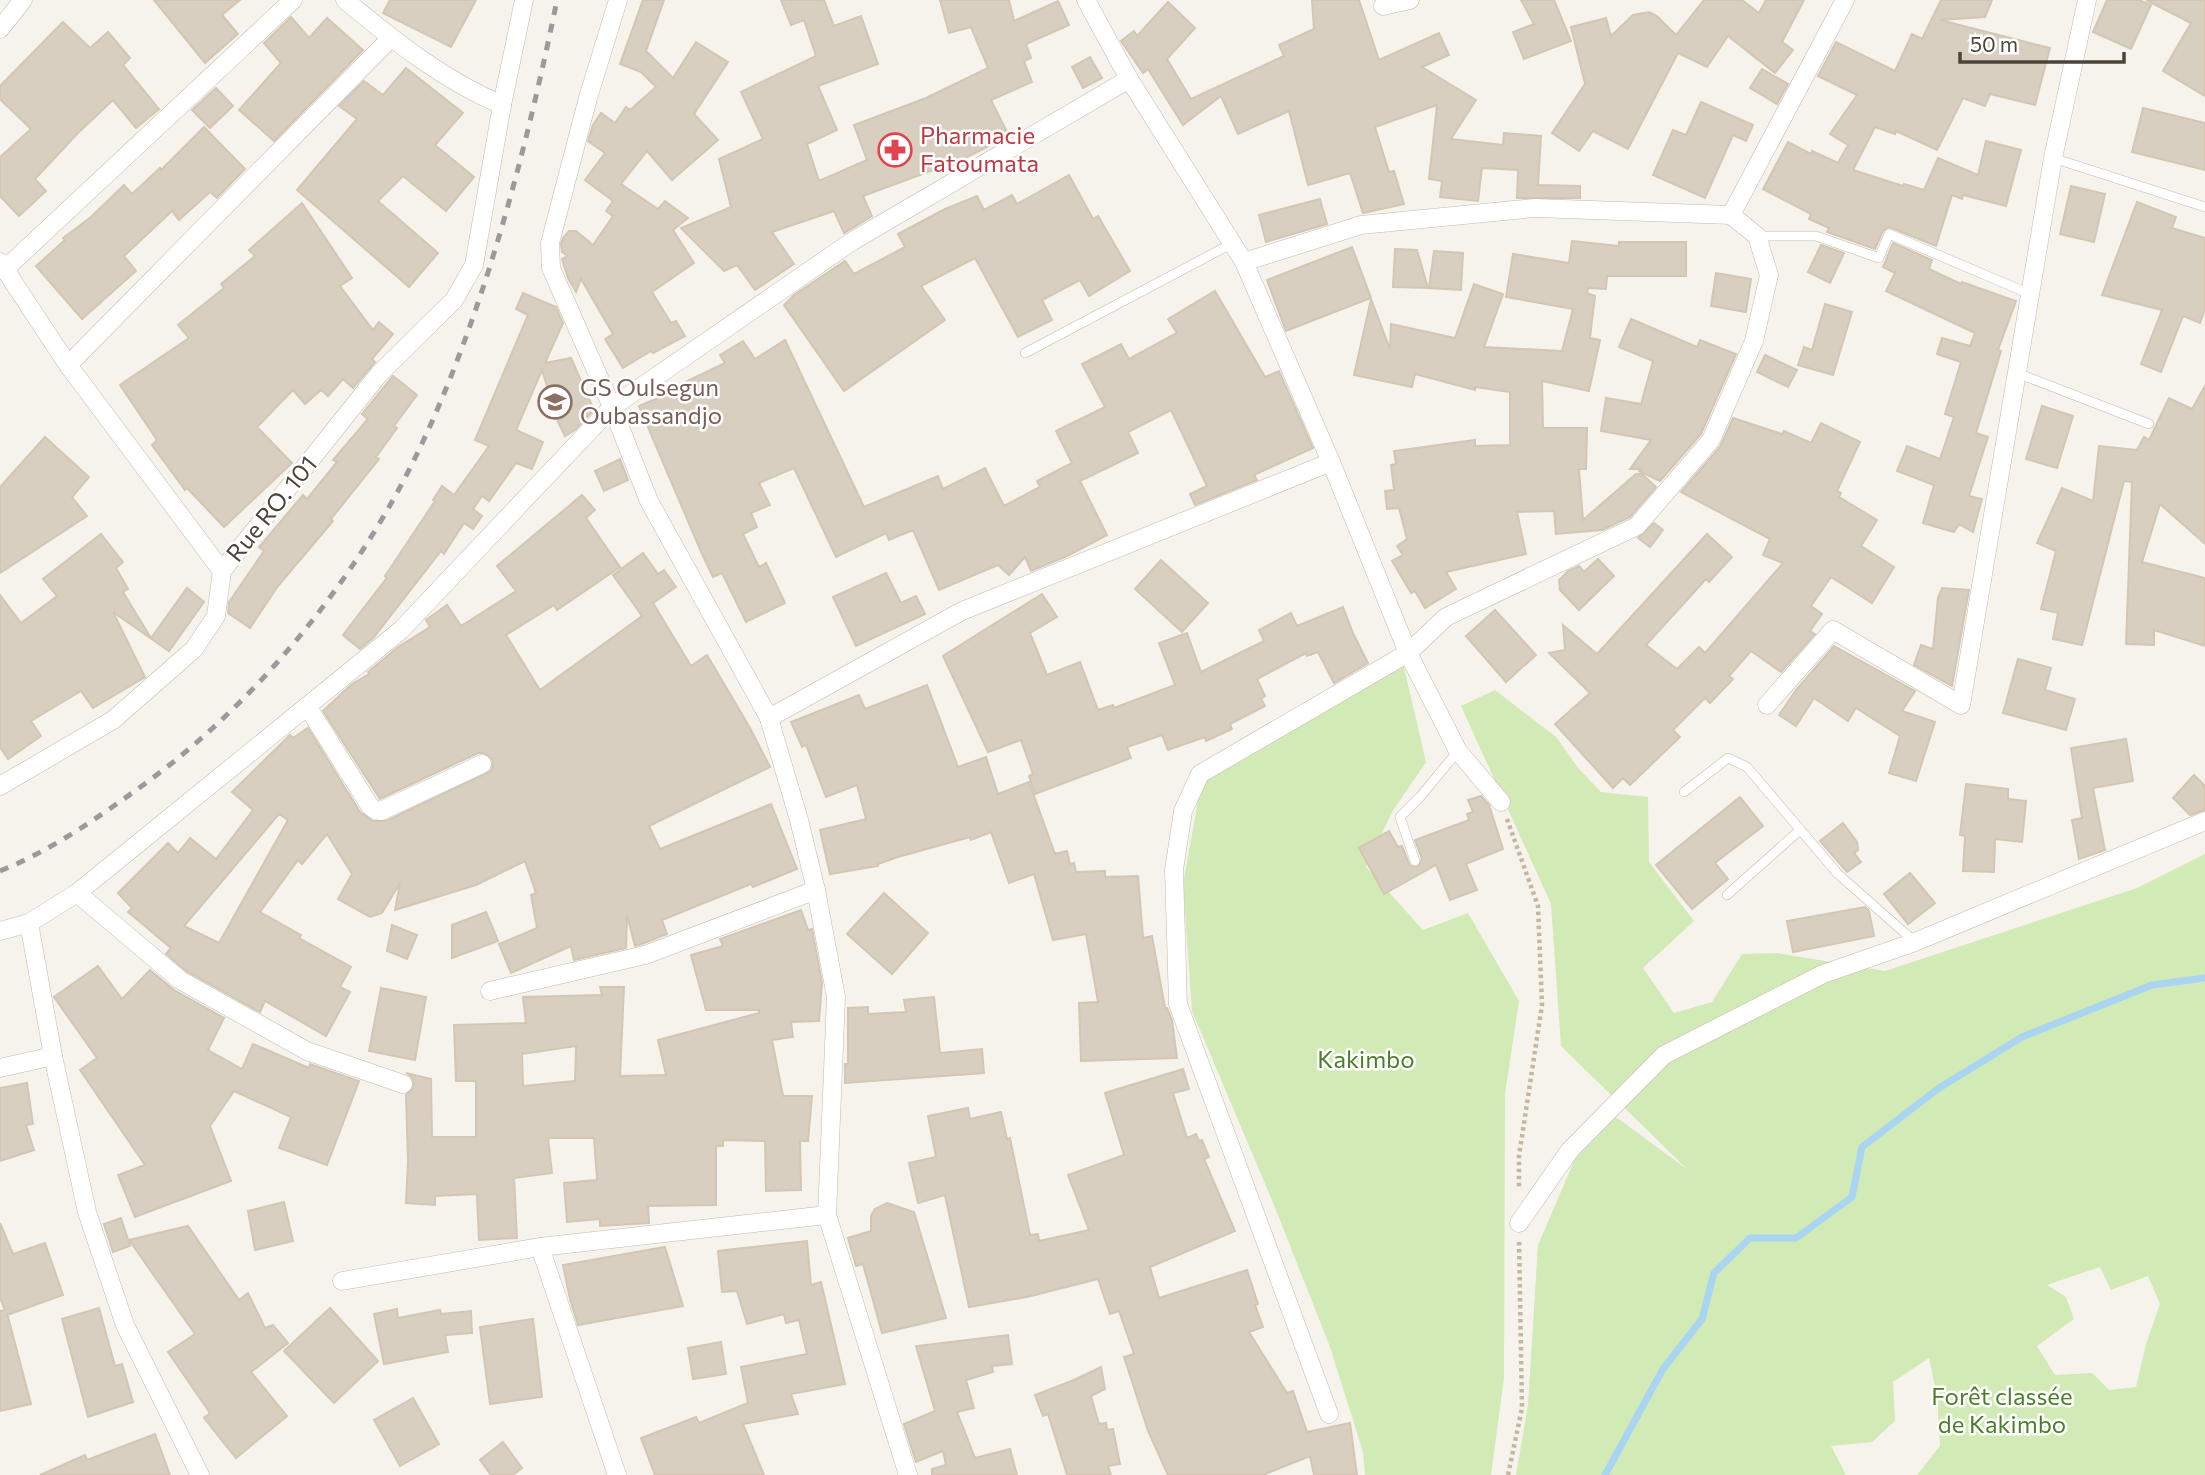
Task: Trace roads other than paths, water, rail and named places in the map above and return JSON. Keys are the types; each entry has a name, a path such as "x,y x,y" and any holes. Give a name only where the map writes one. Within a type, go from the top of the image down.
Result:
{"street":[{"path":"0,29 23,0"},
{"path":"222,571 68,365 2,266 293,0"},
{"path":"345,0 391,38 468,91 502,105"},
{"name":"Rue RO. 101","path":"1,784 113,720 194,649 216,616 222,571 379,374 454,300 474,265 502,105 524,0"},
{"path":"618,0 588,98 550,243 551,268 612,407 649,501 769,719 799,820 816,890 836,997 827,1215 908,1475"},
{"path":"1086,0 1129,79 1244,262 1331,462 1408,653 1458,751 1501,802"},
{"path":"1383,6 1410,0"},
{"path":"1731,215 1845,0"},
{"path":"1767,705 1833,630 1961,705 2053,158 2087,0"},
{"path":"68,365 391,38"},
{"path":"0,931 29,923 76,893 401,630 612,407 851,242 1129,79"},
{"path":"1244,262 1361,225 1535,208 1731,215 1757,236 1769,275 1754,341 1711,440 1637,526 1446,617 1408,653 1200,774 1183,811 1174,870 1178,1004 1329,1414"},
{"path":"769,719 962,611 1331,462"},
{"path":"307,706 375,810 381,811 482,764"},
{"path":"1519,1223 1570,1150 1664,1055 1823,974 1915,942 2205,821"},
{"path":"490,991 645,955 816,890"},
{"path":"76,893 180,981 307,1051 403,1084"},
{"path":"29,923 53,1056 87,1212 125,1325 200,1475"},
{"path":"0,1068 53,1056"},
{"path":"342,1281 540,1247 827,1215"},
{"path":"540,1247 617,1475"}],"lane":[{"path":"2053,158 2205,207"},
{"path":"1757,236 1816,236 1879,258 1889,234 2030,295"},
{"path":"1025,353 1233,243"},
{"path":"2017,373 2148,424"},
{"path":"1415,861 1400,817 1458,751"},
{"path":"1684,792 1728,758 1747,767 1838,874 1915,942"},
{"path":"1727,895 1800,830"}],"waterway":[{"path":"1605,1475 1663,1369 1702,1319 1714,1273 1750,1238 1796,1238 1852,1197 1862,1147 1939,1088 2022,1037 2152,985 2205,978"}],"railway":[{"path":"0,871 55,844 106,811 182,755 223,719 262,680 298,638 364,549 417,454 463,346 483,289 517,173 557,0"}],"place":[{"name":"Pharmacie Fatoumata","path":"895,150"},
{"name":"GS Oulsegun Oubassandjo","path":"555,402"}],"park label":[{"name":"Kakimbo","path":"1366,1060"},
{"name":"Forêt classée de Kakimbo","path":"2002,1411"}]}
